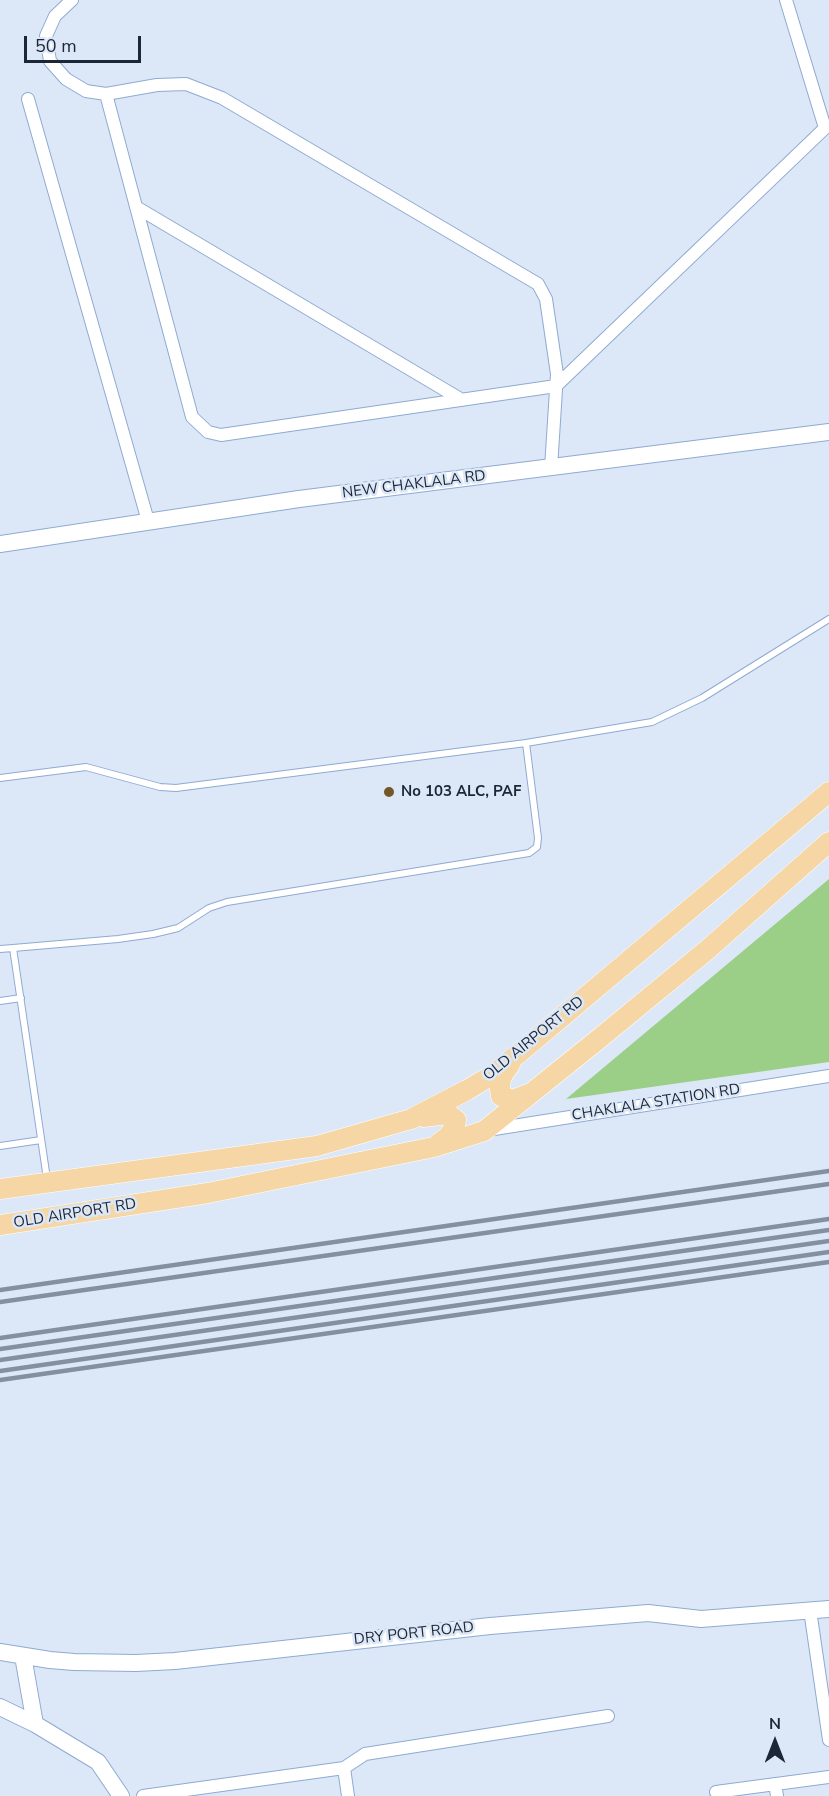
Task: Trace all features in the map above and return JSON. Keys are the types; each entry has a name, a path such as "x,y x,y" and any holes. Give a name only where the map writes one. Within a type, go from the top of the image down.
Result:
{"main road":[{"name":"OLD AIRPORT RD","path":"0,1189 317,1146 411,1119 494,1074 829,792"},
{"name":"OLD AIRPORT RD","path":"0,1225 208,1193 434,1146 484,1131 707,950 829,843"},
{"path":"519,1054 501,1077 498,1085 501,1096 513,1100 533,1092"},
{"path":"411,1119 448,1114 456,1120 454,1130 434,1146"}],"street":[{"path":"72,0 55,16 46,36 50,61 66,79 86,91 106,94 157,85 186,84 222,98 538,284 546,299 557,374 551,468"},
{"path":"106,94 192,417 208,432 221,435 556,386 825,128 786,0"},
{"path":"28,99 148,521"},
{"path":"136,207 462,400"},
{"name":"NEW CHAKLALA RD","path":"0,544 299,499 829,432"},
{"name":"CHAKLALA STATION RD","path":"484,1131 829,1076"},
{"name":"DRY PORT ROAD","path":"0,1652 50,1660 102,1663 175,1661 490,1626 648,1613 701,1619 829,1609"},
{"path":"810,1610 829,1740"},
{"path":"23,1656 35,1724"},
{"path":"0,1707 35,1724 98,1762 121,1796"},
{"path":"143,1796 344,1768 365,1754 608,1716"},
{"path":"344,1768 348,1796"},
{"path":"716,1791 776,1790 829,1777"}],"lane":[{"path":"0,778 86,767 160,787 176,789 526,743 652,722 702,698 829,619"},
{"path":"0,949 153,934 178,928 208,908 227,902 529,853 537,847 538,838 526,743"},
{"path":"13,948 47,1183"},
{"path":"0,1001 21,998"},
{"path":"0,1146 41,1140"}],"green space":[{"path":"829,879 829,1062 566,1099"}],"railway":[{"path":"0,1290 829,1171"},
{"path":"0,1302 829,1184"},
{"path":"0,1338 829,1219"},
{"path":"0,1349 829,1230"},
{"path":"0,1360 829,1241"},
{"path":"0,1371 829,1252"},
{"path":"0,1380 829,1262"}],"place":[{"name":"No 103 ALC, PAF","path":"389,792"}]}
